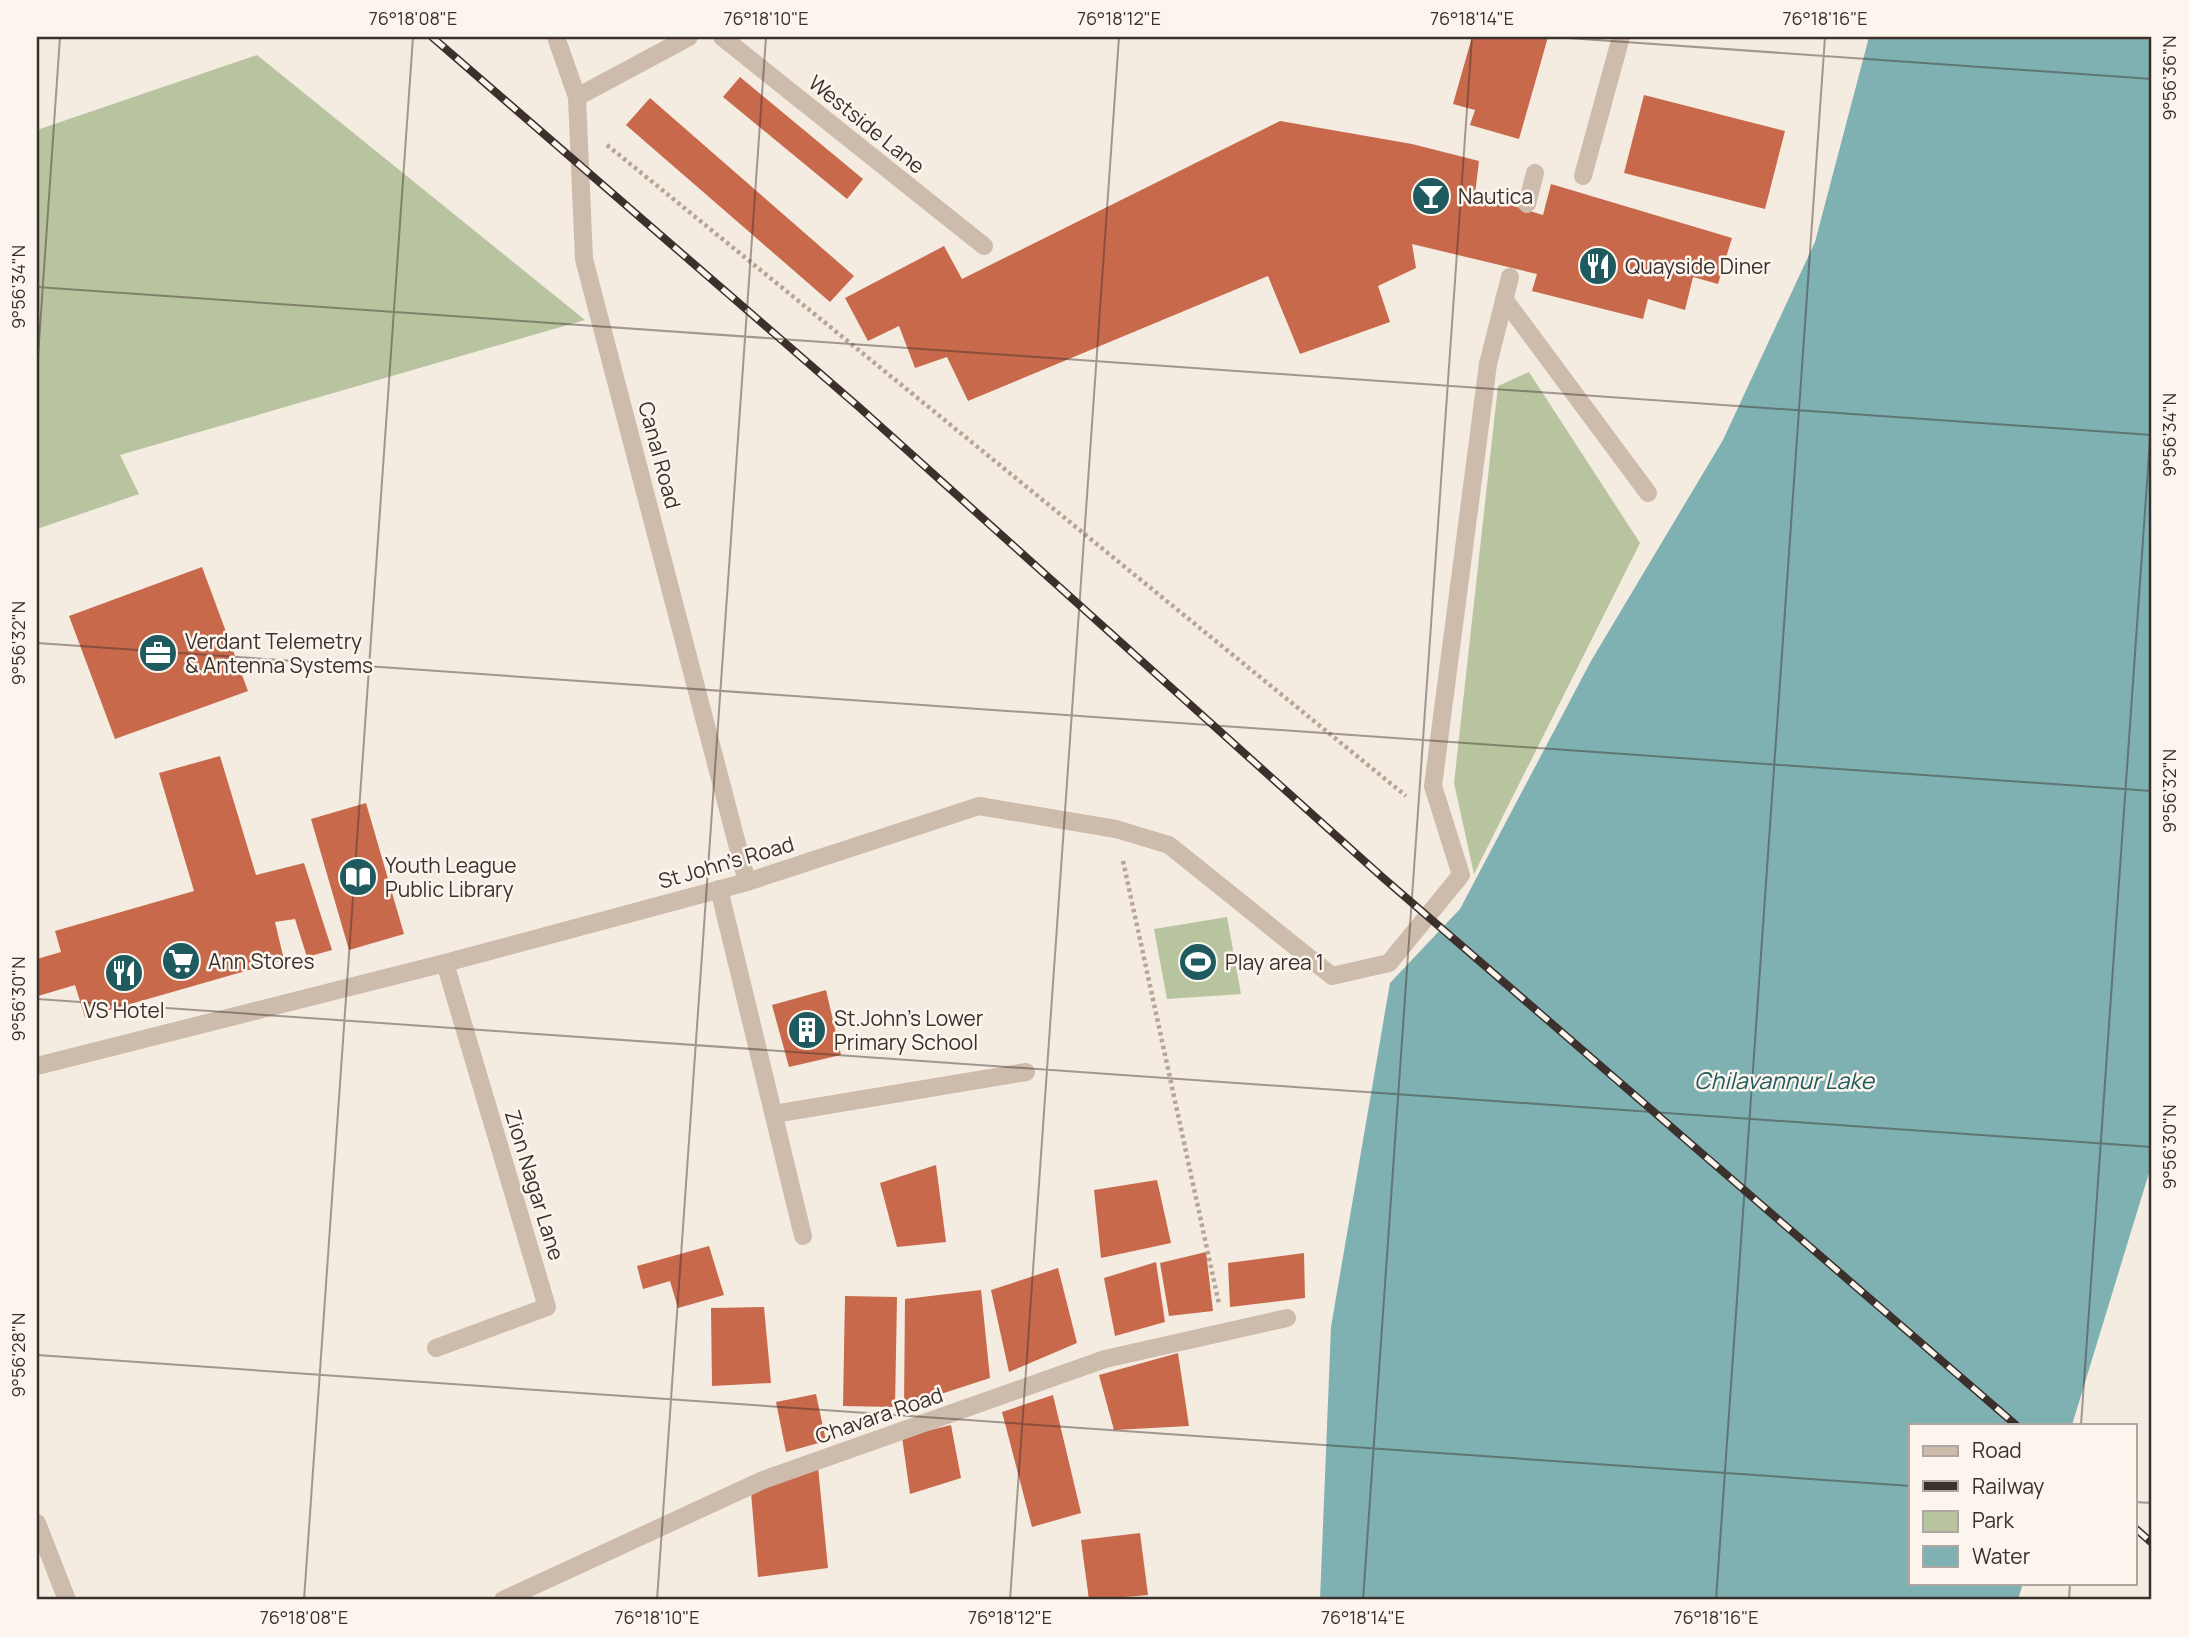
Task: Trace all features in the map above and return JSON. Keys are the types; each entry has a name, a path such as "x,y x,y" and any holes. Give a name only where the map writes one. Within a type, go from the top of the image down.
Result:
{"street":[{"name":"Canal Road","path":"556,37 577,97 584,259 747,882"},
{"path":"577,97 689,37"},
{"name":"Westside Lane","path":"722,37 984,246"},
{"path":"1583,176 1621,37"},
{"path":"1527,204 1535,173"},
{"path":"1444,827 1433,786 1488,364 1510,277"},
{"path":"1504,299 1648,494"},
{"name":"St John's Road","path":"37,1066 747,882 979,806 1116,829 1169,845 1332,976 1389,963 1461,875 1444,827"},
{"path":"719,889 803,1236"},
{"name":"Zion Nagar Lane","path":"436,1348 547,1307 445,962"},
{"path":"774,1114 1026,1072"},
{"name":"Chavara Road","path":"503,1600 763,1480 1105,1359 1287,1318"},
{"path":"37,1523 67,1600"}],"path":[{"path":"603,142 1444,827"},
{"path":"1116,829 1225,1332"}],"green space":[{"path":"257,55 585,320 120,455 139,494 37,529 37,130"},
{"path":"1529,372 1640,543 1474,874 1454,783 1498,386"},
{"name":"Play area 1","path":"1227,917 1241,994 1167,999 1154,929"}],"water":[{"name":"Chilavannur Lake","path":"1869,37 2152,37 2152,1163 2072,1424 1909,1424 1909,1584 2023,1584 2018,1600 1320,1600 1331,1327 1390,983 1460,909 1591,661 1723,440 1815,242"}],"building":[{"path":"1472,37 1548,37 1519,139 1470,125 1475,110 1453,104"},
{"path":"740,77 863,179 847,199 723,97"},
{"path":"1644,95 1785,131 1765,209 1624,173"},
{"path":"650,98 854,276 830,302 626,125"},
{"path":"1280,121 1412,144 1479,161 1475,194 1543,215 1551,184 1732,238 1718,284 1693,277 1685,310 1648,299 1643,319 1532,291 1537,274 1412,244 1416,268 1378,286 1390,322 1300,354 1268,276 968,401 947,357 915,368 899,326 868,341 845,298 944,246 962,279"},
{"name":"Verdant Telemetry & Antenna Systems","path":"202,567 248,691 115,739 69,616"},
{"path":"220,756 256,875 304,863 332,950 307,957 295,919 275,922 284,960 85,1017 75,985 38,996 37,959 61,952 55,931 194,891 159,773"},
{"name":"Youth League Public Library","path":"366,803 404,934 349,950 311,819"},
{"name":"St.John's Lower Primary School","path":"826,990 841,1055 789,1067 772,1005"},
{"path":"936,1165 946,1242 897,1247 880,1183"},
{"path":"1157,1180 1171,1243 1101,1258 1094,1190"},
{"path":"709,1246 724,1295 678,1308 670,1281 643,1289 637,1266"},
{"path":"1206,1252 1213,1311 1169,1316 1160,1263"},
{"path":"1304,1253 1305,1298 1230,1307 1228,1263"},
{"path":"1156,1262 1165,1322 1115,1336 1104,1278"},
{"path":"1058,1268 1077,1343 1009,1372 991,1290"},
{"path":"981,1290 990,1378 904,1406 905,1299"},
{"path":"845,1296 897,1297 895,1407 843,1406"},
{"path":"764,1307 771,1383 712,1386 711,1308"},
{"path":"1178,1353 1189,1426 1114,1430 1099,1375"},
{"path":"816,1394 826,1441 786,1452 776,1402"},
{"path":"1053,1395 1081,1513 1032,1527 1002,1412"},
{"path":"951,1425 961,1478 910,1494 902,1437"},
{"path":"818,1467 828,1568 758,1577 751,1492"},
{"path":"1140,1533 1148,1595 1089,1600 1081,1540"}],"railway":[{"path":"432,37 860,408 1381,876 2015,1424"},
{"path":"2136,1529 2152,1543"}],"place":[{"name":"Nautica","path":"1431,196"},
{"name":"Quayside Diner","path":"1598,266"},
{"name":"Verdant Telemetry & Antenna Systems","path":"158,653"},
{"name":"Youth League Public Library","path":"358,877"},
{"name":"Ann Stores","path":"181,961"},
{"name":"Play area 1","path":"1198,962"},
{"name":"VS Hotel","path":"124,973"},
{"name":"St.John's Lower Primary School","path":"807,1030"}]}
